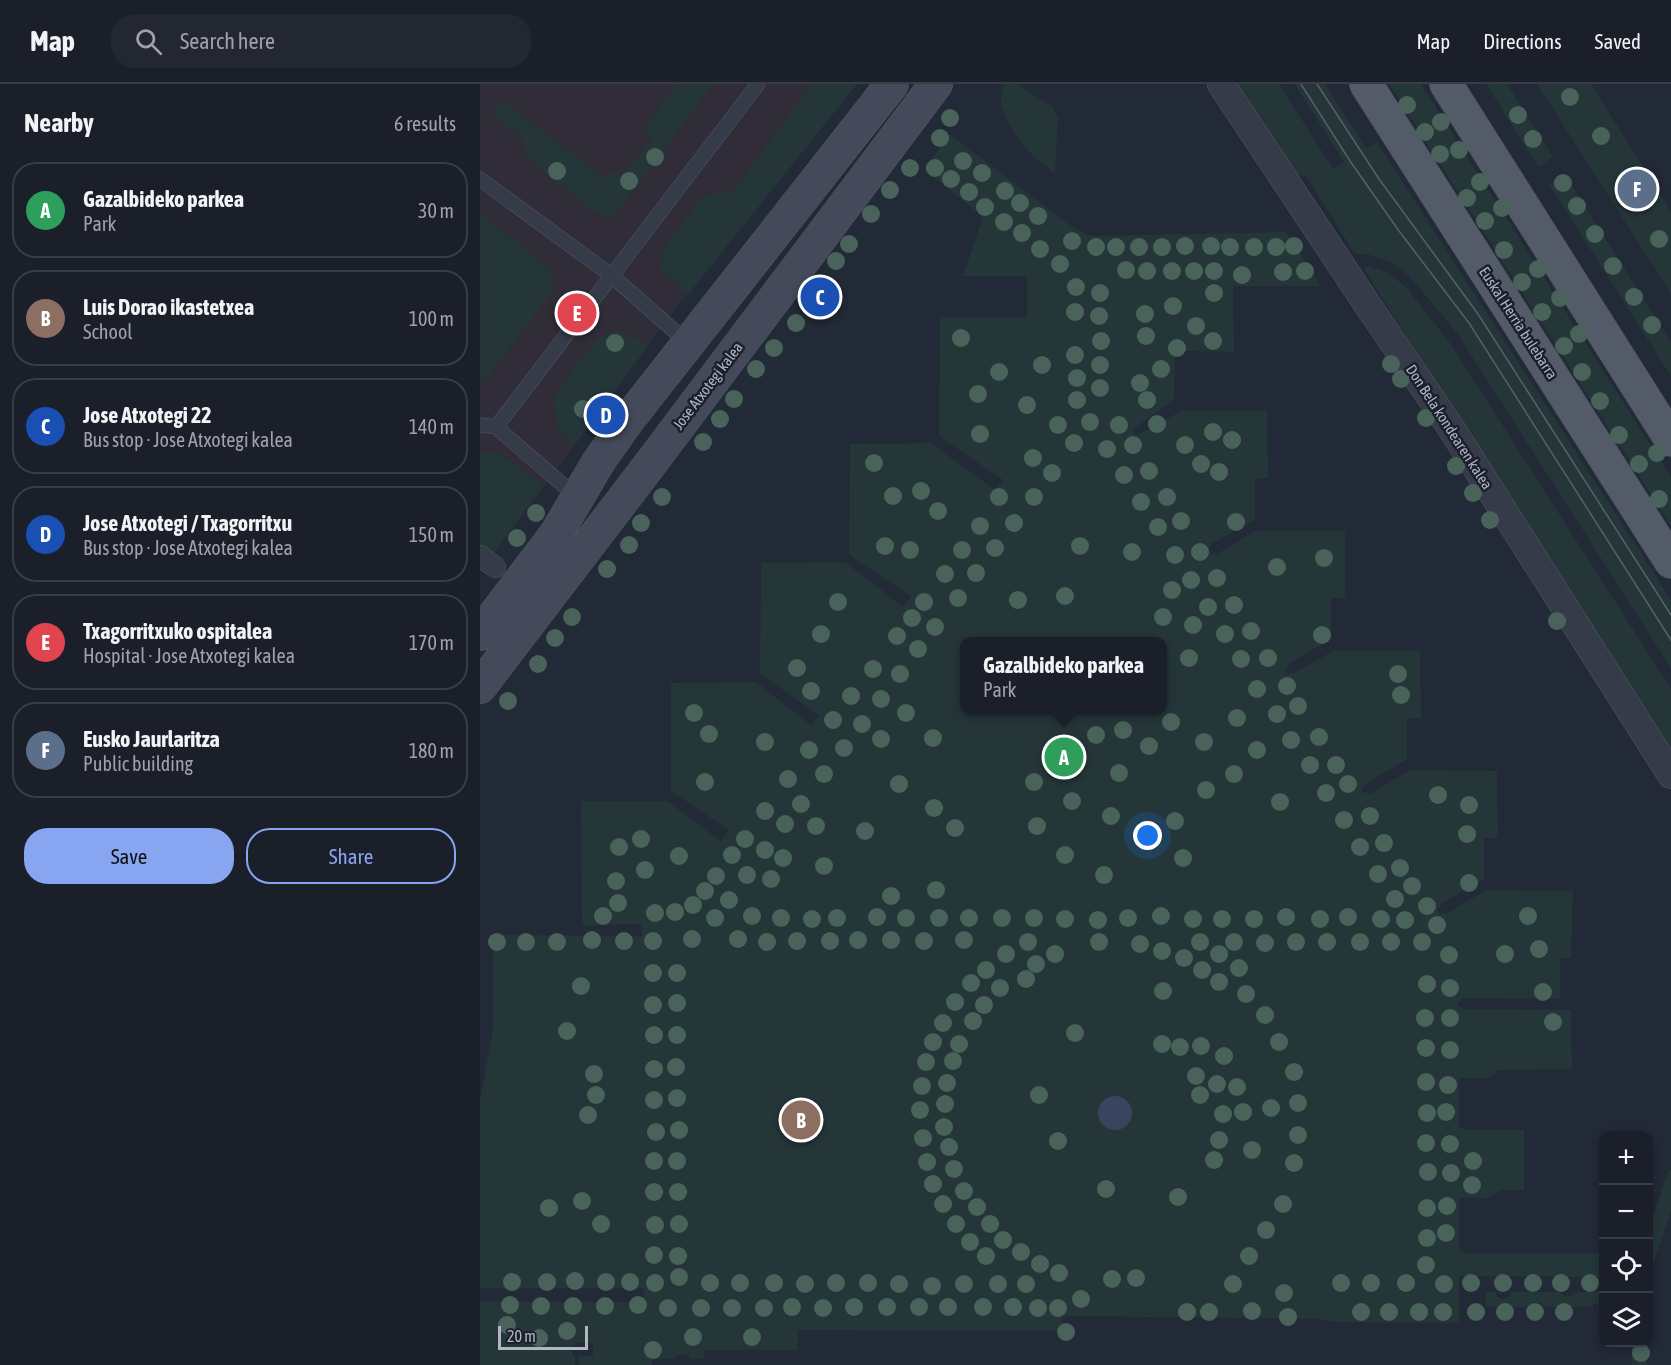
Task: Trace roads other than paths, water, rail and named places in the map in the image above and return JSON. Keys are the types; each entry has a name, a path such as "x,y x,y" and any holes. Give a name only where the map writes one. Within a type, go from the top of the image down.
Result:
{"main road":[{"path":"480,634 556,534 599,461 622,428 687,342 892,84"},
{"name":"Jose Atxotegi kalea","path":"480,687 936,84"},
{"name":"Euskal Herria bulebarra","path":"1366,84 1671,562"},
{"path":"1446,84 1671,440"}],"street":[{"name":"Don Bela kondearen kalea","path":"1221,84 1451,428 1671,775"}],"lane":[{"path":"496,427 758,84"},
{"path":"480,178 612,276 687,342"},
{"path":"480,426 496,427 578,498"}],"water":[{"path":"1115,1096 1127,1101 1132,1113 1127,1125 1115,1130 1103,1125 1098,1113 1103,1101"}],"tram line":[{"path":"1301,84 1350,161 1399,231 1469,323 1671,640"},
{"path":"1317,84 1379,179 1478,314 1671,615"}],"place":[{"name":"Eusko Jaurlaritza","path":"1637,189"},
{"name":"Jose Atxotegi 22","path":"820,297"},
{"name":"Txagorritxuko ospitalea","path":"577,313"},
{"name":"Jose Atxotegi / Txagorritxu","path":"606,415"},
{"name":"Gazalbideko parkea","path":"1064,757"},
{"name":"Luis Dorao ikastetxea","path":"801,1120"}]}
